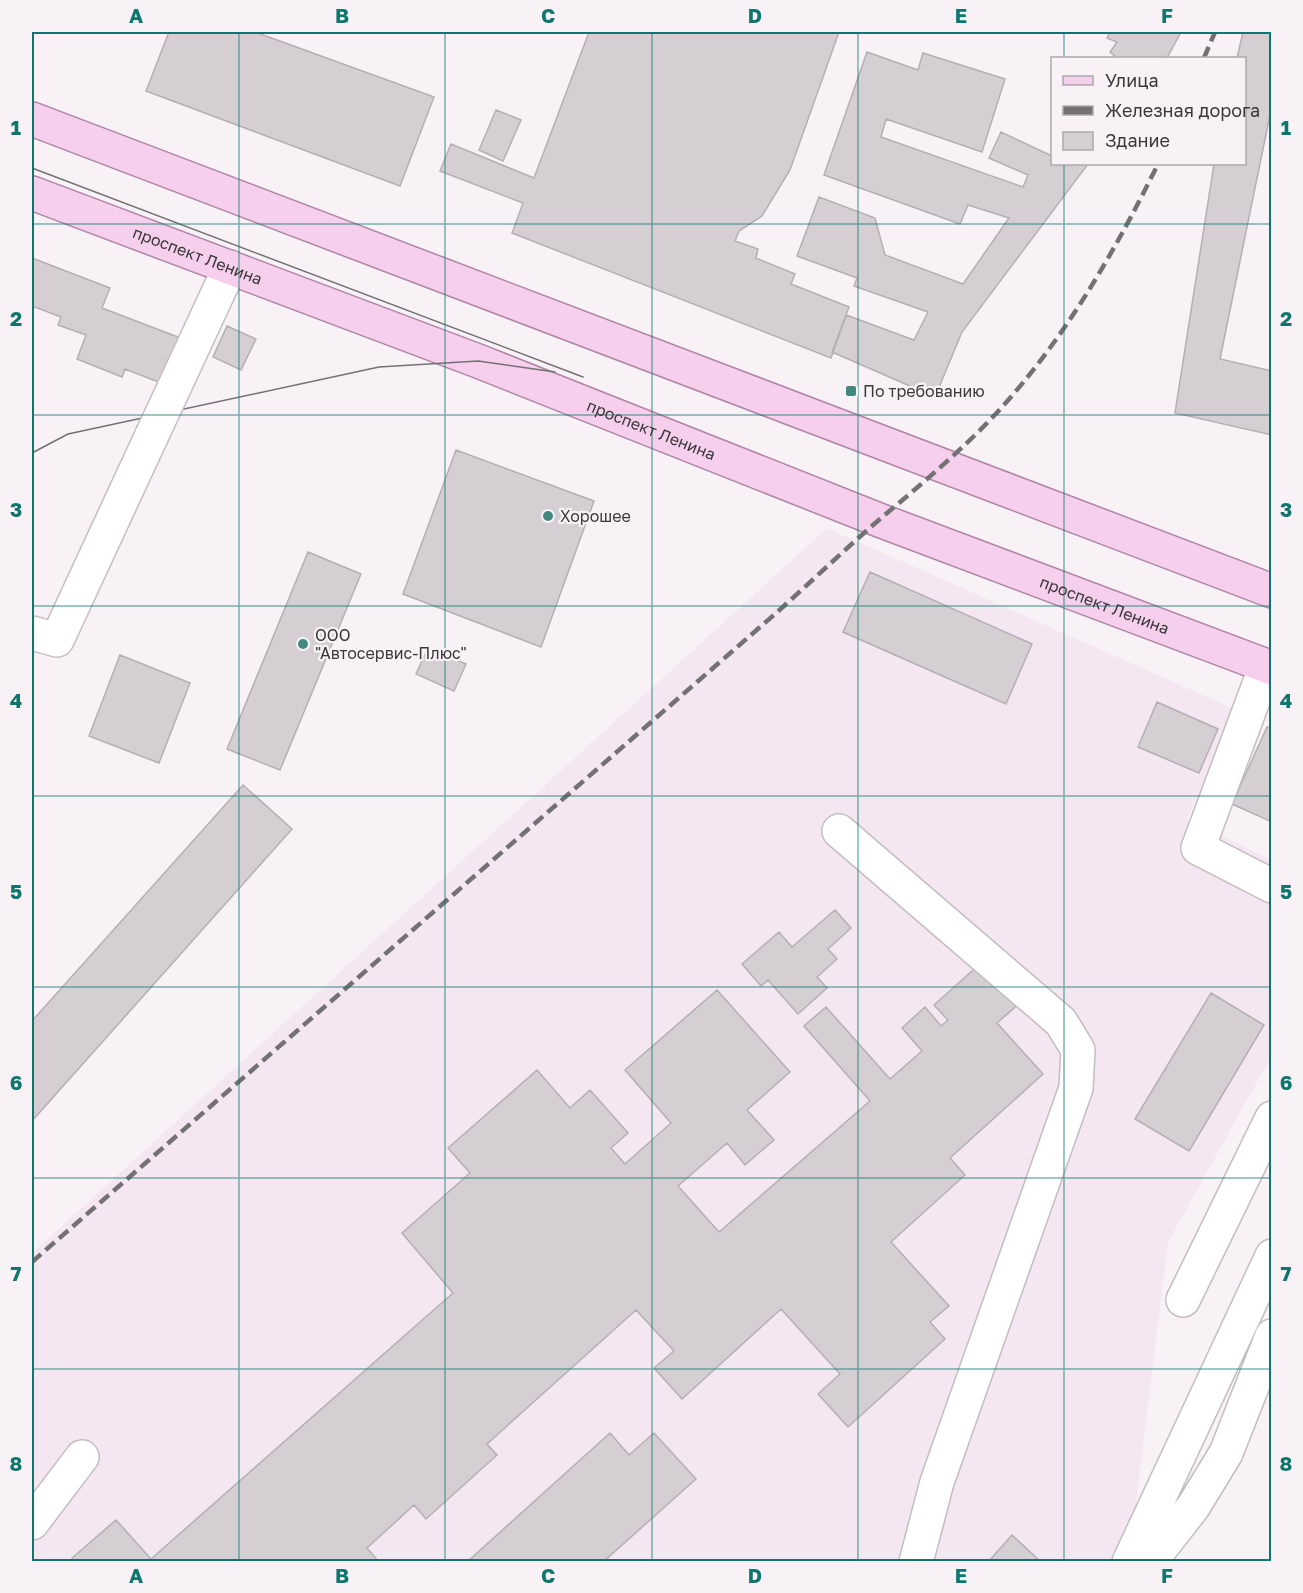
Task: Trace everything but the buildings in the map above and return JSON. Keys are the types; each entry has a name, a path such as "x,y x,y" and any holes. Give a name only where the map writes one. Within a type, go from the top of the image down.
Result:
{"main road":[{"path":"32,119 1272,591"},
{"name":"проспект Ленина","path":"32,193 478,361 879,520 1269,668"}],"lane":[{"path":"32,633 57,640 230,267"},
{"path":"1269,668 1198,848 1272,886"},
{"path":"839,831 1061,1022 1078,1050 1076,1088 937,1482 916,1562"},
{"path":"1183,1300 1272,1118"},
{"path":"1129,1562 1272,1256"},
{"path":"1150,1562 1193,1507 1226,1453 1272,1336"},
{"path":"32,1523 82,1457"}],"shaded area":[{"path":"827,528 1239,711 1187,819 1271,860 1271,1057 1168,1242 1129,1561 32,1562 32,1253"}],"tram line":[{"path":"32,168 583,377"},
{"path":"32,453 68,434 379,367 478,361 555,372"}],"railway":[{"path":"1204,57 1215,32"},
{"path":"32,1262 775,614 980,431 1032,371 1073,315 1126,226 1157,165"}],"place":[{"name":"По требованию","path":"851,391"},
{"name":"Хорошее","path":"548,516"},
{"name":"ООО \"Автосервис-Плюс\"","path":"303,644"}]}
